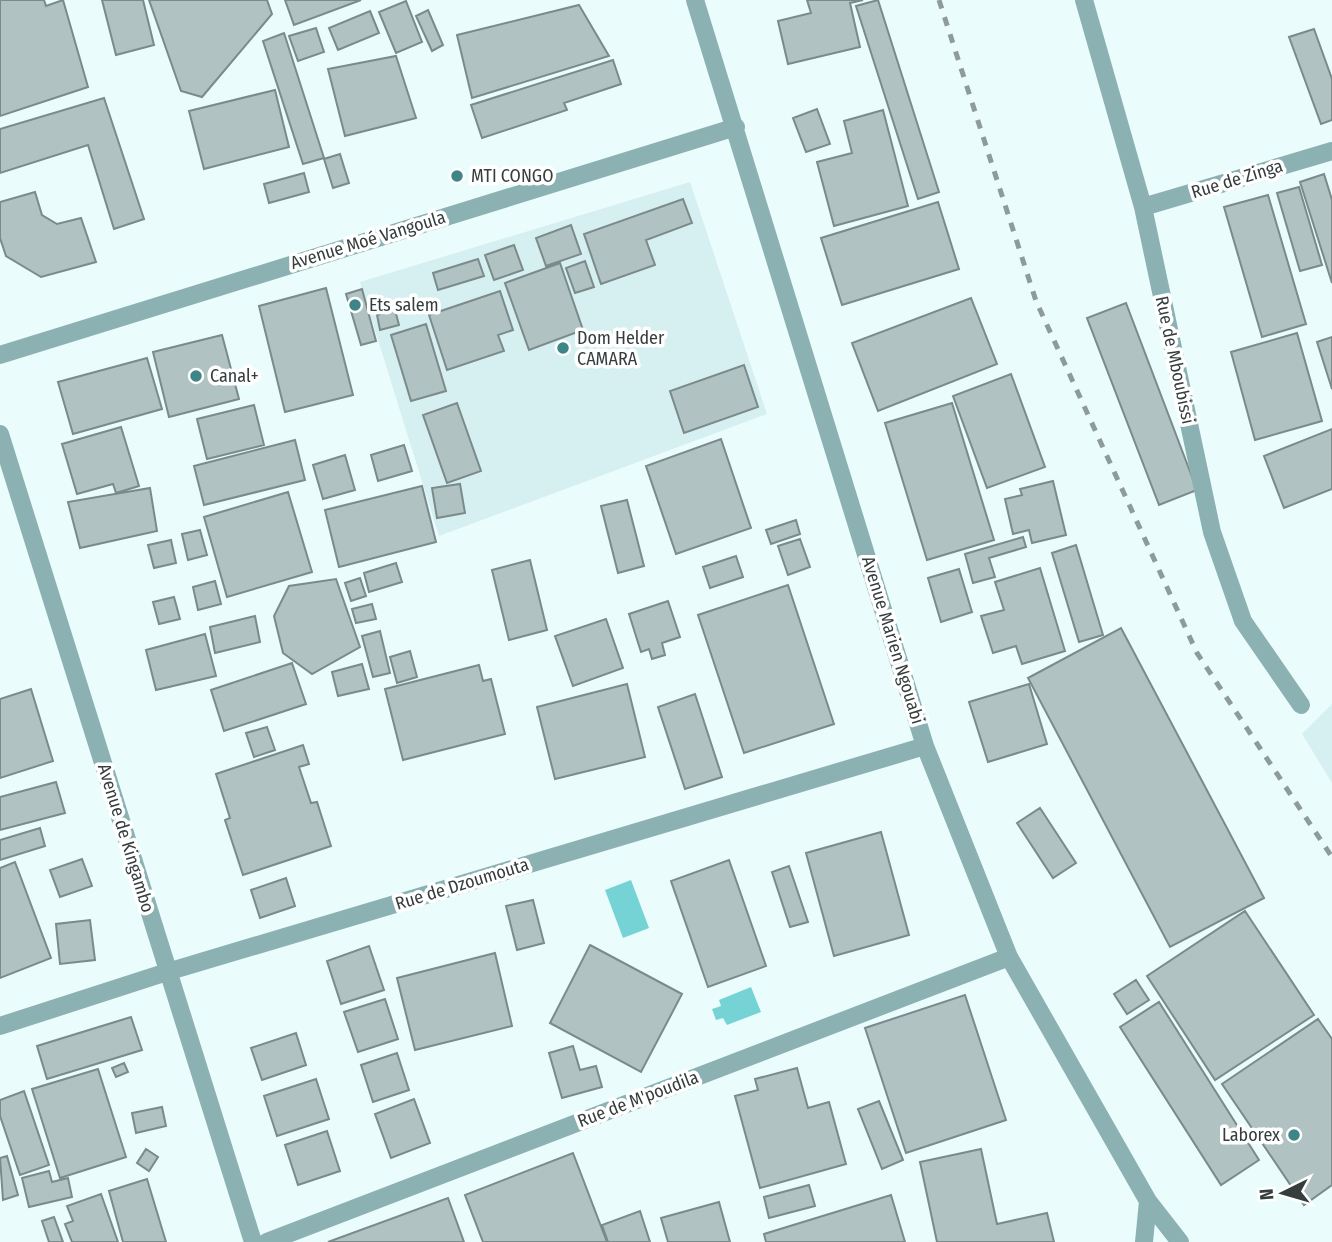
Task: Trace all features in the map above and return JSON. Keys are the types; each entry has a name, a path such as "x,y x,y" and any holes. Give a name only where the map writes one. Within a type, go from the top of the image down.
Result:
{"street":[{"name":"Avenue Marien Ngouabi","path":"695,0 925,746 1009,957 1148,1201 1180,1242"},
{"name":"Rue de Mboubissi","path":"1084,0 1143,207 1212,532 1243,621 1301,705"},
{"name":"Avenue Moé Vangoula","path":"0,355 736,127"},
{"name":"Rue de Zinga","path":"1143,207 1332,151"},
{"name":"Avenue de Kingambo","path":"0,434 253,1242"},
{"name":"Rue de Dzoumouta","path":"0,1026 167,972 925,746"},
{"name":"Rue de M'poudila","path":"267,1242 1009,957"},
{"path":"1144,1242 1148,1201"}],"shaded area":[{"name":"Dom Helder CAMARA","path":"690,182 767,414 439,536 360,282"},
{"path":"1332,704 1332,783 1302,734"}],"water":[{"path":"631,880 649,928 623,938 605,890"},
{"path":"751,987 761,1012 727,1025 723,1018 716,1020 712,1009 721,1006 719,1000"}],"building":[{"path":"0,0 44,0 46,6 63,0 88,87 0,116"},
{"path":"102,0 143,0 154,45 116,55"},
{"path":"149,0 267,0 272,14 202,97 181,91"},
{"path":"285,0 361,0 294,25"},
{"path":"807,0 863,0 850,3 860,47 788,64 778,21 811,13"},
{"path":"878,0 939,192 918,199 856,6"},
{"path":"406,1 422,42 396,53 379,12"},
{"path":"579,5 609,56 472,98 457,35"},
{"path":"428,10 443,45 432,51 416,16"},
{"path":"370,11 379,33 338,50 329,28"},
{"path":"316,28 324,52 298,61 289,36"},
{"path":"1314,29 1332,79 1332,120 1321,124 1289,37"},
{"path":"284,33 324,158 303,164 263,41"},
{"path":"396,56 416,118 345,136 328,69"},
{"path":"613,60 621,84 564,103 567,110 482,138 471,105"},
{"path":"275,90 289,147 204,169 189,111"},
{"path":"104,98 144,219 114,229 88,145 0,173 0,129"},
{"path":"817,109 830,144 806,152 793,118"},
{"path":"883,110 908,206 834,226 817,162 852,153 844,121"},
{"path":"340,154 349,183 333,188 324,159"},
{"path":"304,173 309,192 269,203 264,184"},
{"path":"1324,174 1332,200 1332,283 1300,182"},
{"path":"1299,187 1322,265 1300,271 1277,193"},
{"path":"35,192 42,215 57,224 81,218 96,262 41,277 6,256 0,238 0,202"},
{"path":"1268,195 1306,324 1262,337 1224,207"},
{"path":"683,199 692,223 646,240 655,265 601,284 584,234"},
{"path":"938,202 959,269 842,305 821,238"},
{"path":"571,225 581,254 546,266 536,238"},
{"path":"514,245 523,270 494,280 485,255"},
{"path":"478,259 484,276 438,290 433,273"},
{"path":"585,261 594,287 575,293 566,268"},
{"path":"560,263 583,330 529,350 505,283"},
{"path":"326,288 353,395 285,412 259,306"},
{"path":"362,289 376,341 361,345 346,294"},
{"path":"500,291 513,330 498,335 504,351 447,370 429,315"},
{"path":"971,298 997,364 878,411 852,343"},
{"path":"1126,303 1197,490 1159,505 1087,318"},
{"path":"395,310 399,325 380,330 377,315"},
{"path":"426,324 446,391 411,401 391,335"},
{"path":"1297,333 1322,421 1255,440 1231,352"},
{"name":"Canal+","path":"222,335 239,399 169,417 153,352"},
{"path":"1332,337 1332,389 1317,342"},
{"path":"147,358 162,409 73,434 58,382"},
{"path":"744,365 758,407 684,433 670,391"},
{"path":"1011,374 1045,467 987,488 953,396"},
{"path":"457,403 481,471 447,483 423,415"},
{"path":"952,403 994,540 927,560 885,423"},
{"path":"254,405 264,445 207,459 197,419"},
{"path":"121,427 139,486 116,493 113,484 77,494 62,444"},
{"path":"1332,429 1332,489 1284,508 1264,456"},
{"path":"721,439 751,528 676,554 646,466"},
{"path":"295,440 305,480 204,505 194,466"},
{"path":"404,445 412,471 378,481 371,455"},
{"path":"345,455 355,490 323,499 313,465"},
{"path":"1053,481 1066,535 1032,543 1029,530 1013,534 1005,499 1022,495 1020,489"},
{"path":"460,484 465,513 437,518 432,488"},
{"path":"422,486 436,542 339,567 325,510"},
{"path":"150,488 157,531 80,548 68,502"},
{"path":"288,492 312,572 227,597 204,517"},
{"path":"627,500 644,566 618,573 601,506"},
{"path":"796,520 800,534 771,544 766,530"},
{"path":"200,530 207,555 188,560 182,534"},
{"path":"1023,537 1026,547 989,558 995,577 973,583 965,554"},
{"path":"800,539 810,567 788,575 778,546"},
{"path":"171,540 176,563 154,568 148,545"},
{"path":"1076,545 1103,635 1079,642 1052,553"},
{"path":"736,556 743,577 710,588 703,567"},
{"path":"530,560 547,630 509,640 492,570"},
{"path":"396,563 402,582 369,592 364,573"},
{"path":"1040,568 1065,651 1022,664 1016,646 993,653 981,616 1004,610 995,582"},
{"path":"959,569 972,612 941,622 928,578"},
{"path":"360,578 366,596 351,601 345,583"},
{"path":"336,579 360,647 312,674 283,653 274,616 289,586"},
{"path":"215,581 221,604 198,610 193,587"},
{"path":"788,585 834,724 744,753 698,615"},
{"path":"174,597 180,619 159,624 153,602"},
{"path":"668,601 680,637 662,643 665,655 652,659 649,649 641,652 629,614"},
{"path":"372,604 376,619 356,623 352,609"},
{"path":"255,616 260,642 215,653 210,627"},
{"path":"606,619 623,668 573,686 555,636"},
{"path":"1121,628 1264,898 1170,947 1028,678"},
{"path":"380,631 390,673 373,677 362,636"},
{"path":"205,634 216,676 156,690 146,650"},
{"path":"410,651 417,677 397,683 390,657"},
{"path":"292,663 306,704 224,731 211,690"},
{"path":"362,664 369,689 338,696 332,672"},
{"path":"479,665 483,681 491,679 505,734 403,760 385,689"},
{"path":"627,684 645,757 555,779 537,707"},
{"path":"1029,684 1047,744 988,762 969,702"},
{"path":"31,689 53,761 0,778 0,699"},
{"path":"695,694 722,777 685,789 658,707"},
{"path":"267,727 275,750 254,757 246,733"},
{"path":"303,745 309,764 299,767 311,803 317,802 331,846 243,875 225,820 230,818 216,774"},
{"path":"56,782 65,813 0,830 0,797"},
{"path":"1040,808 1076,863 1053,878 1017,823"},
{"path":"40,828 45,846 0,860 0,840"},
{"path":"881,832 909,935 834,956 806,853"},
{"path":"82,859 92,886 60,897 50,870"},
{"path":"729,860 766,966 708,987 671,881"},
{"path":"15,862 51,958 0,978 0,868"},
{"path":"789,866 808,922 790,927 772,872"},
{"path":"286,878 295,906 260,918 251,890"},
{"path":"533,900 544,943 517,950 506,906"},
{"path":"1245,911 1314,1015 1215,1080 1147,976"},
{"path":"90,920 95,960 60,964 56,924"},
{"path":"590,945 682,994 641,1072 550,1023"},
{"path":"369,946 384,990 341,1004 327,961"},
{"path":"495,953 512,1026 415,1050 397,978"},
{"path":"1136,980 1149,1000 1127,1014 1114,994"},
{"path":"965,995 1006,1120 906,1153 865,1028"},
{"path":"385,999 398,1039 358,1052 344,1012"},
{"path":"1159,1002 1259,1160 1221,1185 1120,1027"},
{"path":"131,1017 142,1050 47,1079 37,1046"},
{"name":"Laborex","path":"1318,1019 1332,1039 1332,1185 1304,1205 1222,1084"},
{"path":"296,1033 306,1065 262,1080 251,1048"},
{"path":"573,1046 580,1070 596,1066 602,1087 562,1098 549,1053"},
{"path":"397,1053 409,1090 373,1102 361,1065"},
{"path":"124,1063 128,1072 116,1077 112,1068"},
{"path":"797,1068 808,1108 829,1102 846,1164 760,1188 735,1096 758,1090 755,1079"},
{"path":"98,1069 126,1157 60,1178 32,1089"},
{"path":"316,1079 329,1119 277,1136 264,1096"},
{"path":"24,1091 49,1165 20,1175 0,1116 0,1100"},
{"path":"414,1099 430,1143 391,1158 375,1114"},
{"path":"879,1101 903,1160 882,1169 858,1109"},
{"path":"162,1107 166,1126 136,1133 132,1113"},
{"path":"327,1131 340,1171 298,1185 285,1145"},
{"path":"146,1149 158,1157 149,1171 137,1163"},
{"path":"981,1149 997,1224 1047,1213 1054,1242 937,1242 920,1162"},
{"path":"573,1153 607,1242 483,1242 465,1195"},
{"path":"7,1156 18,1195 3,1200 0,1158"},
{"path":"49,1171 52,1182 68,1178 72,1197 29,1207 22,1178"},
{"path":"147,1179 166,1242 123,1242 109,1191"},
{"path":"809,1185 815,1206 769,1218 764,1197"},
{"path":"101,1194 118,1242 72,1242 65,1224 73,1221 67,1206"},
{"path":"891,1195 905,1242 766,1242 764,1234"},
{"path":"448,1198 464,1242 328,1242"},
{"path":"719,1202 730,1242 668,1242 661,1218"},
{"path":"640,1211 650,1242 608,1242 602,1225"},
{"path":"54,1217 63,1242 49,1242 42,1221"}],"railway":[{"path":"939,0 1036,301 1197,653 1332,857"}],"place":[{"name":"MTI CONGO","path":"457,176"},
{"name":"Ets salem","path":"355,305"},
{"name":"Dom Helder CAMARA","path":"563,348"},
{"name":"Canal+","path":"196,376"},
{"name":"Laborex","path":"1294,1135"}]}
